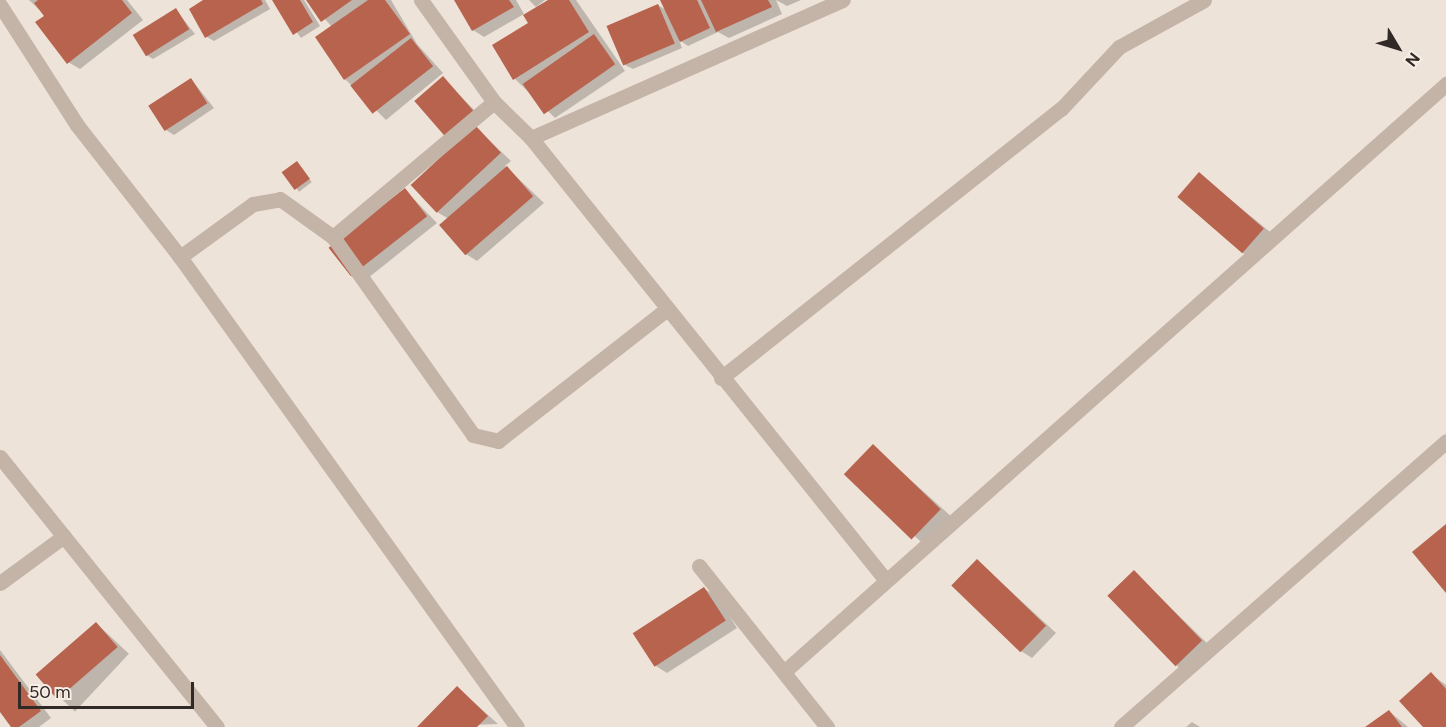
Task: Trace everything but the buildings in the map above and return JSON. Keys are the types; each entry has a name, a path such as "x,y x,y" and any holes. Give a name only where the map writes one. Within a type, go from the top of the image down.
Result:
{"street":[{"path":"421,0 494,102 531,138 721,378 884,578"},
{"path":"531,138 843,0"},
{"path":"721,378 1061,109 1119,47 1204,0"},
{"path":"0,5 77,125 180,257 517,727"},
{"path":"786,670 884,578 1446,84"},
{"path":"333,237 494,102"},
{"path":"180,257 253,204 280,199 333,237 473,435 498,441 667,309"},
{"path":"1121,727 1446,441"},
{"path":"0,457 217,727"},
{"path":"0,583 64,536"},
{"path":"699,566 786,670 827,727"}]}
